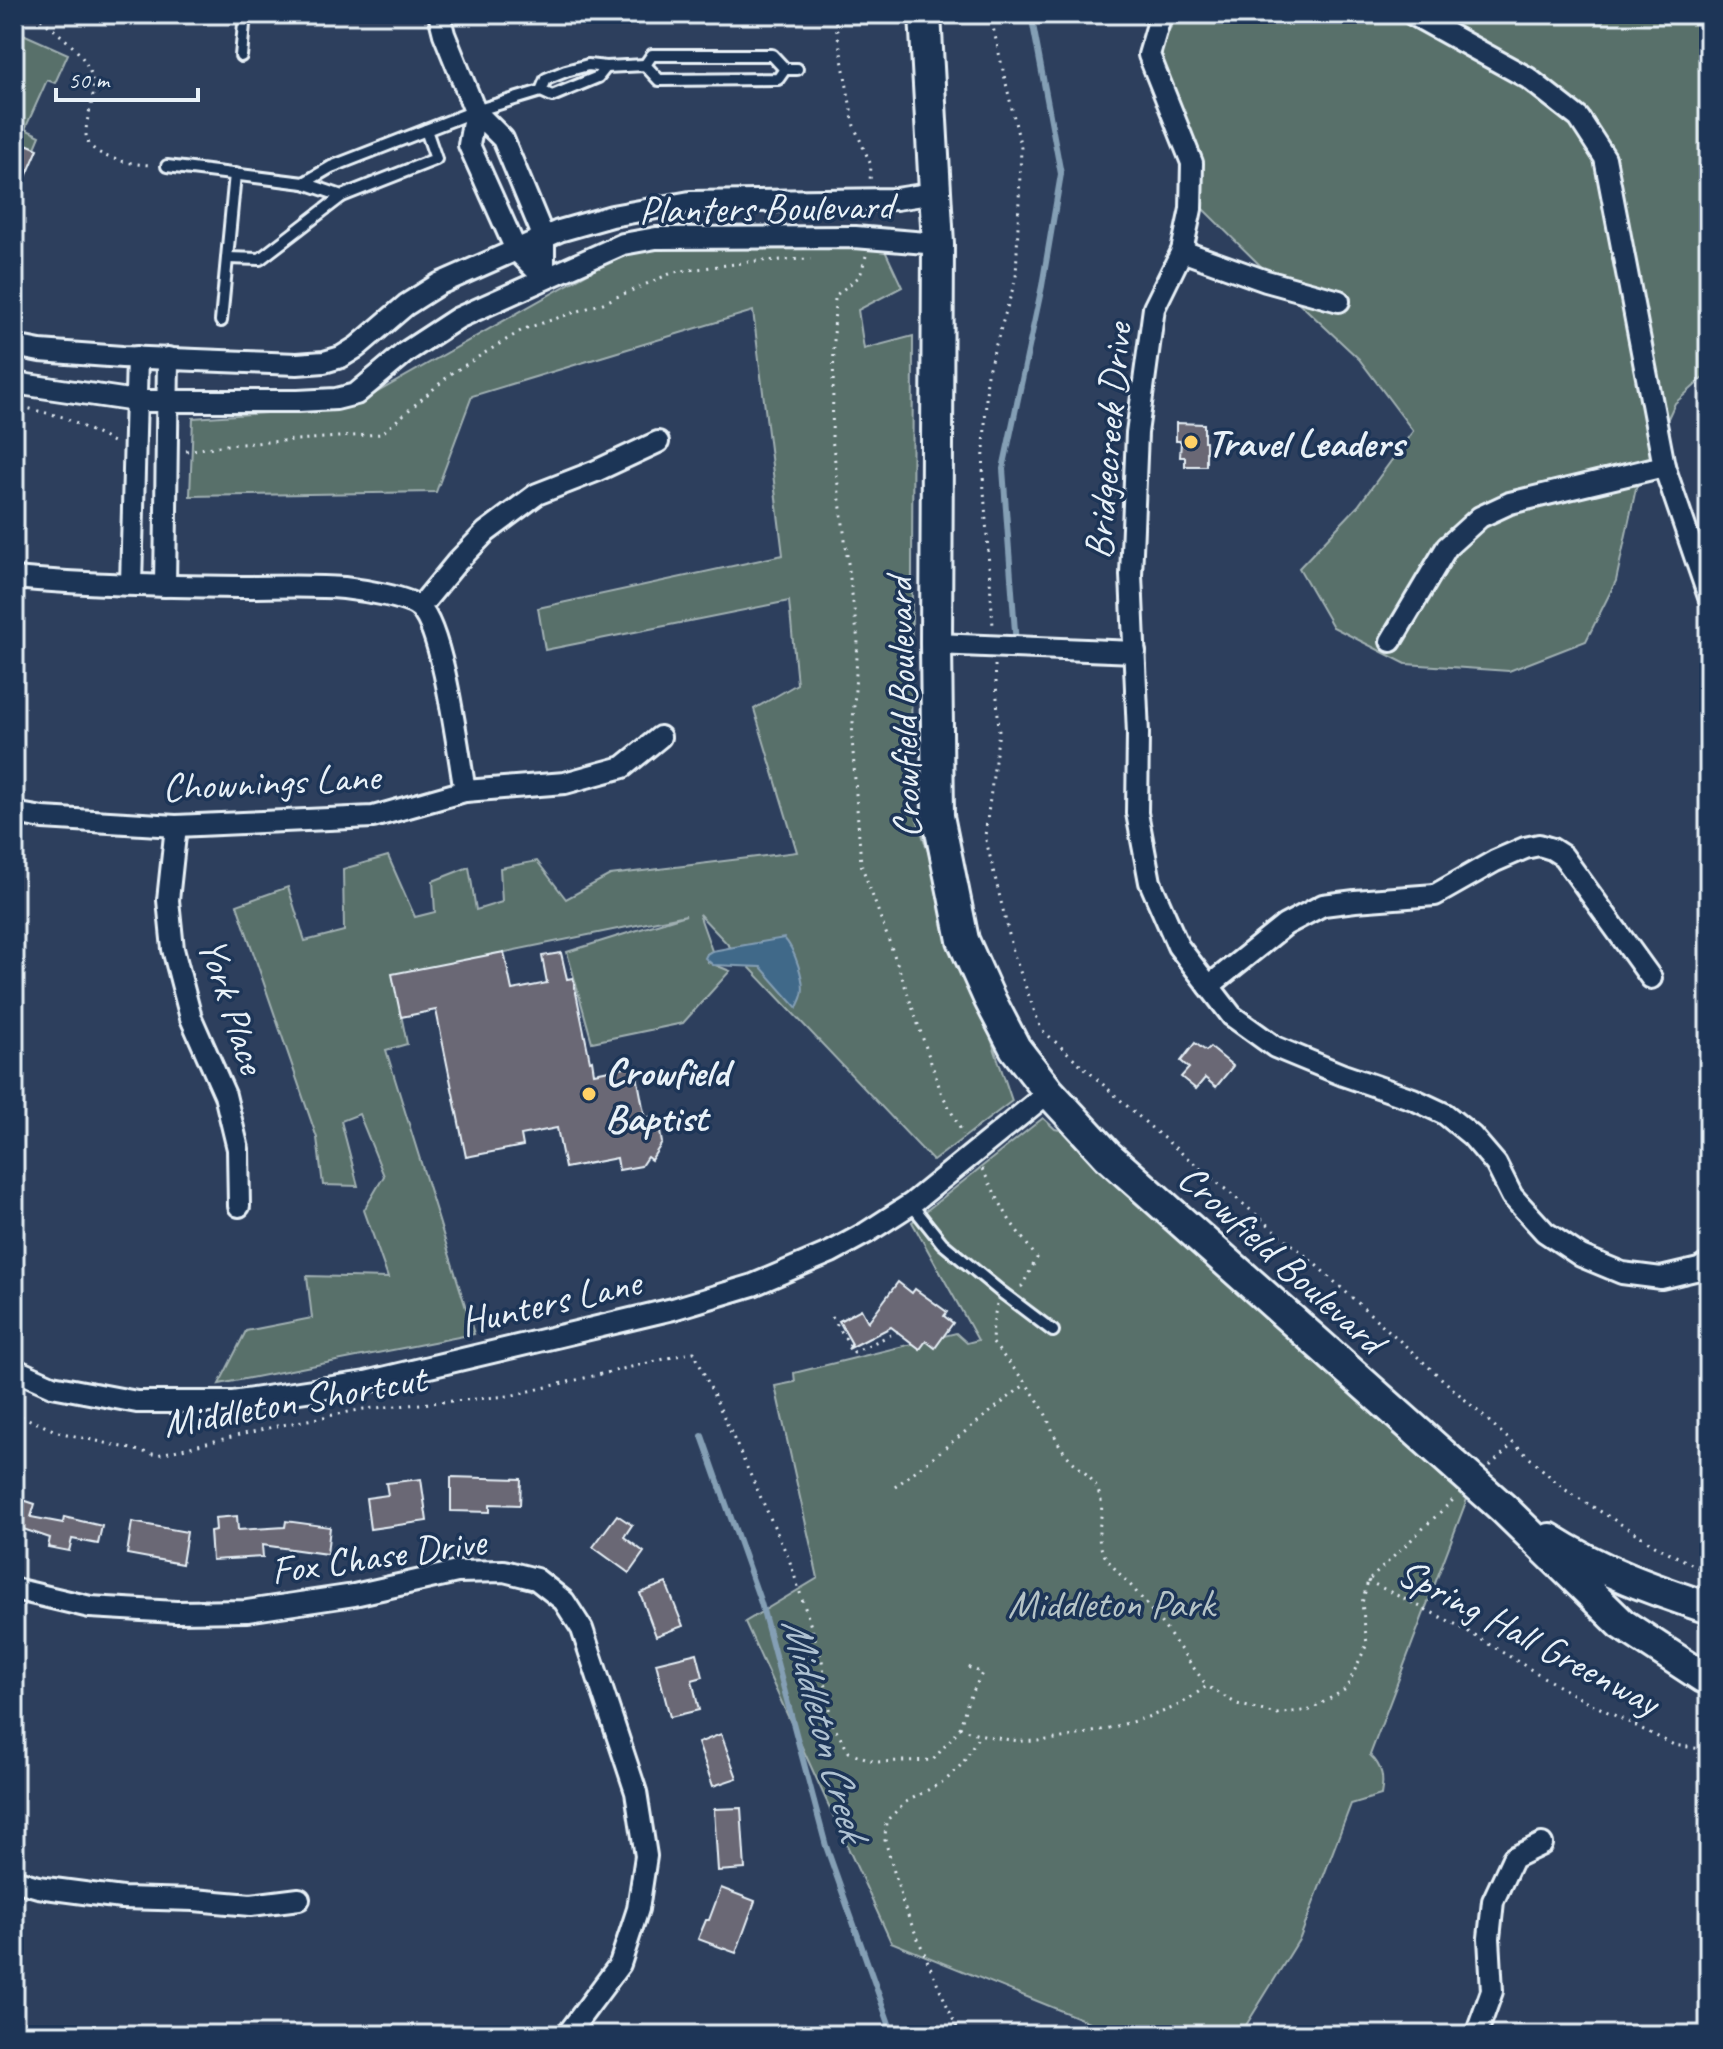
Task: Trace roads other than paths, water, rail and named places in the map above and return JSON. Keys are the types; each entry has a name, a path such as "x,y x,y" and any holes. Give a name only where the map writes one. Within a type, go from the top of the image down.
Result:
{"main road":[{"name":"Crowfield Boulevard","path":"925,14 938,244 938,816 963,940 1015,1048 1049,1092 1108,1156 1504,1509 1622,1624 1709,1679"},
{"name":"Crowfield Boulevard","path":"1504,1509 1573,1554 1660,1592 1709,1608"}],"street":[{"path":"439,14 475,111 503,139 544,238 544,278"},
{"name":"Bridgecreek Drive","path":"1161,14 1149,55 1192,163 1191,209 1182,251 1154,308 1137,433 1131,575 1138,734 1137,813 1150,882 1178,946 1232,1016 1275,1047 1445,1114 1472,1136 1496,1164 1512,1196 1545,1232 1581,1256 1622,1273 1661,1278 1699,1269 1709,1263"},
{"path":"1412,14 1528,78 1579,118 1605,158 1664,466 1709,597"},
{"path":"475,111 469,145 516,250 544,278"},
{"name":"Planters Boulevard","path":"14,346 40,351 137,357 297,364 324,362 341,357 357,347 406,305 439,284 559,231 612,216 690,202 896,199 935,193"},
{"name":"Planters Boulevard","path":"14,383 136,401 336,399 356,394 406,352 458,318 623,244 656,238 855,237 938,244"},
{"path":"1182,251 1266,281 1339,301"},
{"path":"131,584 137,357"},
{"path":"165,586 168,358"},
{"path":"420,607 486,532 537,494 658,442"},
{"path":"1391,641 1447,547 1480,517 1510,503 1664,466"},
{"path":"14,578 165,586 344,588 394,596 420,607 435,633 465,791"},
{"path":"936,644 1135,652"},
{"name":"Chownings Lane","path":"14,813 43,818 176,826 373,817 465,791 565,783 623,767 660,737"},
{"name":"York Place","path":"176,826 168,900 173,949 191,1018 225,1095 238,1149 239,1206"},
{"path":"1209,986 1285,925 1323,905 1435,895 1495,861 1539,845 1563,856 1651,978"},
{"name":"Hunters Lane","path":"14,1369 52,1386 137,1402 233,1402 366,1382 673,1309 753,1285 831,1252 866,1233 911,1204 1049,1092"},
{"name":"Fox Chase Drive","path":"14,1589 90,1607 176,1612 247,1611 354,1595 457,1572 504,1571 536,1579 564,1601 582,1629 636,1792 646,1856 638,1909 620,1964 567,2035"},
{"path":"1476,2035 1492,1991 1489,1938 1493,1901 1513,1858 1542,1844"},
{"path":"14,1880 38,1887 122,1898 251,1905 299,1899"}],"lane":[{"path":"241,56 245,14"},
{"path":"645,65 652,55 772,55 785,69 797,69"},
{"path":"541,91 546,79 588,65 645,65 659,80 778,79 785,69"},
{"path":"304,183 331,167 475,111 541,91 552,96 598,77 606,67"},
{"path":"227,258 260,259 342,196 436,159 426,130"},
{"path":"167,166 304,183 342,196"},
{"path":"221,321 235,174"},
{"path":"911,1204 942,1243 1053,1331"}],"water":[{"path":"784,938 801,974 803,989 797,1008 761,967 713,965 705,958 712,951"}],"waterway":[{"path":"1016,645 1003,469 1042,286 1061,174 1031,14"},
{"name":"Middleton Creek","path":"702,1436 761,1603 826,1846 893,2035"}],"place":[{"name":"Travel Leaders","path":"1191,442"},
{"name":"Crowfield Baptist","path":"589,1094"}],"park label":[{"name":"Middleton Park","path":"1111,1603"}]}
